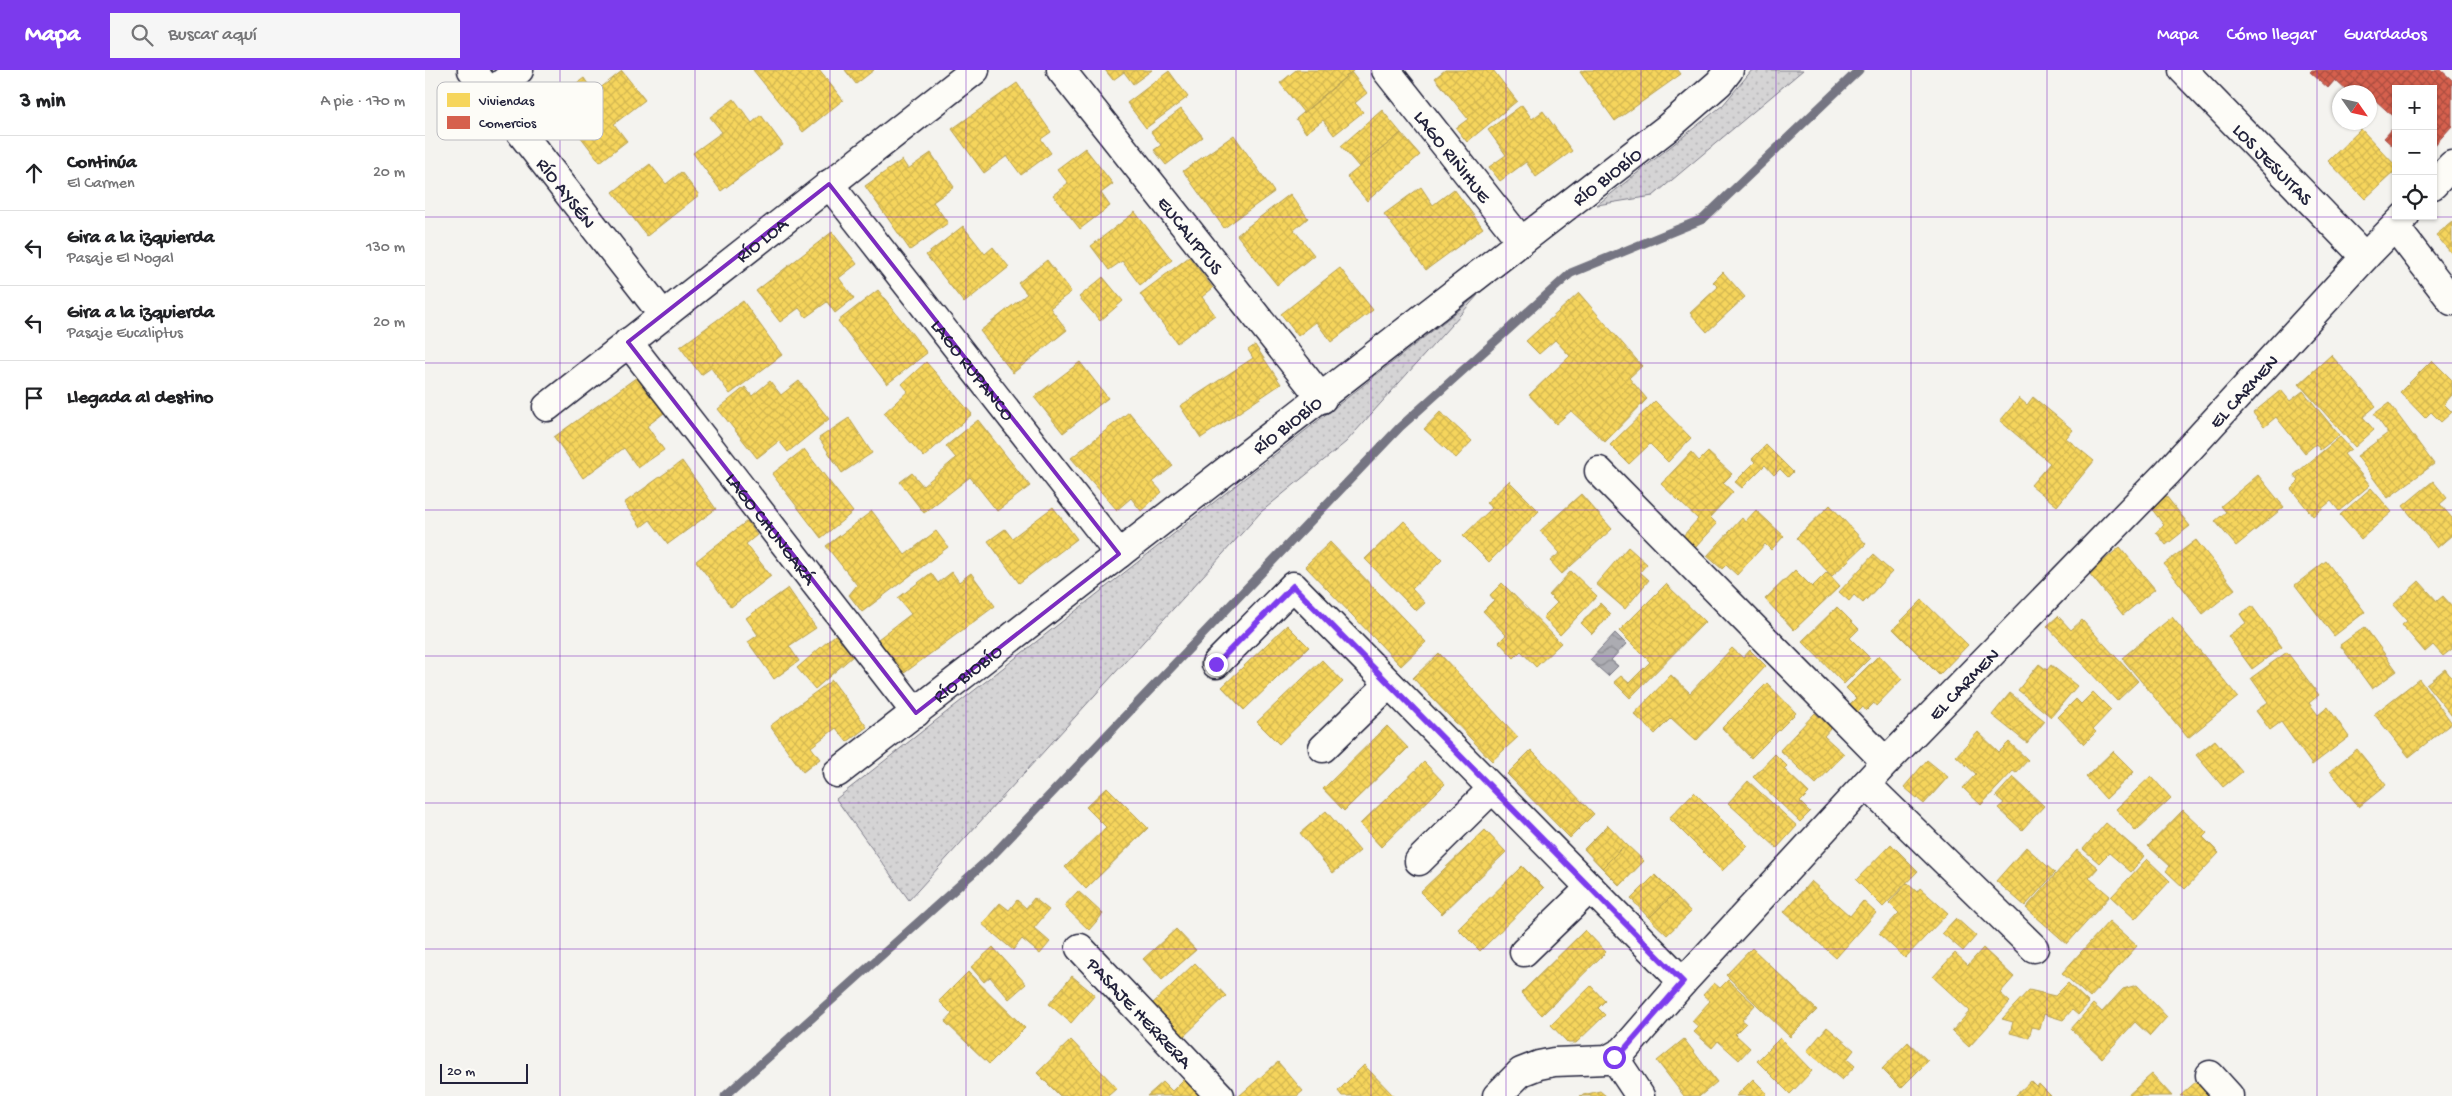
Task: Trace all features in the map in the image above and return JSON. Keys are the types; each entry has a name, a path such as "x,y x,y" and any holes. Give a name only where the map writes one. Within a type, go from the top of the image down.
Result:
{"street":[{"name":"RÍO AYSÉN","path":"472,70 481,82"},
{"path":"504,82 519,70"},
{"name":"RÍO LOA","path":"547,406 975,70"},
{"name":"EUCALIPTUS","path":"1061,70 1321,398"},
{"name":"LAGO RIÑIHUE","path":"1386,70 1521,241"},
{"name":"LOS JESUITAS","path":"2183,70 2365,256"},
{"name":"RÍO BIOBÍO","path":"837,773 1666,129 1719,74"},
{"name":"RÍO AYSÉN","path":"527,140 663,315"},
{"path":"2437,182 2452,165"},
{"name":"LAGO RUPANCO","path":"829,184 1119,554"},
{"path":"2400,222 2452,301"},
{"name":"EL CARMEN","path":"1614,1057 1623,1051 1683,982 1886,762 2167,473 2365,256 2400,222"},
{"name":"LAGO CHUNGARÁ","path":"628,342 916,713"},
{"path":"1599,471 1886,762"},
{"path":"1216,664 1293,586 1683,982"},
{"path":"1323,748 1389,684"},
{"path":"1866,784 2034,948"},
{"path":"1419,860 1492,789"},
{"path":"1524,952 1590,888"},
{"name":"PASAJE HERRERA","path":"1081,948 1220,1096"},
{"path":"1497,1096 1521,1072 1539,1065 1554,1062 1593,1062 1614,1057 1640,1096"},
{"path":"2210,1075 2229,1096"}],"highlighted area":[{"path":"829,184 1119,554 916,713 628,342"}],"shaded area":[{"path":"1752,70 1803,70 1653,196 1597,205 1723,105"},
{"path":"1478,295 1346,442 1261,512 909,900 836,799"}],"water":[{"path":"1615,633 1626,644 1611,660 1618,666 1608,676 1590,660"}],"building: Viviendas":[{"path":"753,70 819,70 843,100 803,132"},
{"path":"845,70 874,70 856,84"},
{"path":"1105,70 1152,70 1133,84 1124,72 1113,80"},
{"path":"1296,70 1354,70 1304,113 1280,83"},
{"path":"1445,70 1493,70 1517,101 1467,142 1456,128 1468,119 1435,78"},
{"path":"1584,70 1678,70 1681,74 1615,121 1580,72"},
{"path":"622,71 645,100 614,124 627,141 600,162 583,140 603,140 603,86"},
{"path":"1169,71 1188,97 1146,128 1127,103"},
{"path":"1351,72 1367,93 1355,103 1363,112 1334,135 1323,120 1306,133 1296,119"},
{"path":"584,78 587,82 579,82"},
{"path":"1017,83 1051,132 1041,139 1051,153 1021,175 1007,156 984,173 952,129"},
{"path":"734,99 752,123 761,115 783,145 721,191 693,153 722,132 710,117"},
{"path":"1522,105 1532,119 1543,111 1572,151 1536,177 1526,162 1500,181 1489,167 1506,155 1488,130"},
{"path":"1181,109 1203,137 1166,165 1154,150 1161,145 1151,132"},
{"path":"1382,110 1401,133 1359,167 1341,146"},
{"path":"2362,130 2392,162 2392,174 2365,199 2328,161"},
{"path":"1401,133 1420,155 1367,201 1347,177"},
{"path":"1234,135 1274,192 1224,228 1183,171"},
{"path":"1085,148 1113,184 1101,193 1110,206 1080,229 1053,195 1068,183 1057,169"},
{"path":"931,153 954,187 933,202 948,223 910,250 865,186 902,160 908,169"},
{"path":"650,164 666,184 681,172 699,195 647,236 613,192"},
{"path":"1421,187 1433,205 1454,189 1483,228 1426,270 1384,214"},
{"path":"1290,194 1308,218 1294,230 1314,255 1277,285 1237,235"},
{"path":"1135,212 1172,260 1140,285 1122,261 1109,270 1091,246"},
{"path":"2452,222 2452,254 2436,235"},
{"path":"963,226 985,254 993,247 1009,267 964,303 926,255"},
{"path":"832,232 857,264 839,278 854,298 835,313 827,302 806,317 799,308 780,322 756,291"},
{"path":"1189,257 1213,288 1202,297 1215,315 1177,343 1140,294"},
{"path":"1047,260 1071,292 1050,308 1067,330 1013,373 980,331 1027,294 1018,283"},
{"path":"1340,268 1373,310 1331,342 1316,322 1298,336 1281,314"},
{"path":"1723,272 1745,297 1707,332 1690,313 1718,287 1713,282"},
{"path":"1103,277 1123,301 1100,321 1079,297"},
{"path":"878,290 927,353 887,384 838,321"},
{"path":"1579,293 1642,366 1629,378 1647,399 1605,442 1571,411 1556,424 1529,395 1570,356 1555,340 1539,354 1526,341"},
{"path":"743,301 782,355 730,394 711,368 701,375 680,347"},
{"path":"1255,345 1281,384 1201,438 1180,406 1253,358 1248,350"},
{"path":"2331,355 2376,406 2363,417 2374,430 2355,447 2299,384"},
{"path":"2432,360 2452,380 2452,395 2444,404 2452,412 2441,422 2431,412 2425,418 2400,392"},
{"path":"926,362 972,414 924,457 884,413 908,391 902,384"},
{"path":"1080,362 1108,398 1063,433 1034,397"},
{"path":"637,377 664,413 647,426 664,450 638,468 624,448 583,478 554,437"},
{"path":"770,381 781,395 799,381 829,419 788,452 779,441 757,458 718,409 745,387 752,396"},
{"path":"2281,390 2290,401 2303,391 2339,435 2320,450 2316,444 2305,453 2276,417 2264,427 2253,413"},
{"path":"2033,397 2073,430 2066,438 2094,461 2057,506 2031,485 2050,463 2000,421 2019,398 2027,405"},
{"path":"1655,401 1691,438 1668,462 1650,444 1629,464 1610,445"},
{"path":"2389,403 2434,464 2388,498 2357,456 2388,433 2374,414"},
{"path":"1129,412 1173,466 1153,482 1162,492 1141,511 1131,498 1117,510 1071,458"},
{"path":"1440,412 1472,441 1456,458 1424,429"},
{"path":"849,418 872,453 842,473 819,438"},
{"path":"978,420 1030,486 997,511 970,477 924,513 900,482 912,473 923,486 956,458 946,446"},
{"path":"2340,437 2351,449 2344,454 2370,485 2339,511 2331,501 2313,516 2291,489 2299,481 2294,475"},
{"path":"1766,445 1793,472 1788,477 1780,469 1774,475 1765,465 1742,488 1735,482 1755,462 1752,459"},
{"path":"804,449 853,512 821,538 772,474"},
{"path":"1691,452 1699,461 1708,452 1732,474 1723,483 1733,492 1710,517 1717,524 1695,548 1682,537 1698,519 1661,484"},
{"path":"682,461 716,509 668,544 650,520 641,527 624,503"},
{"path":"2258,475 2284,507 2236,546 2215,521 2226,512 2221,506"},
{"path":"1509,481 1539,511 1489,562 1463,536 1492,508 1486,503"},
{"path":"2433,481 2447,498 2440,504 2452,518 2452,535 2437,548 2403,506"},
{"path":"2371,488 2392,512 2361,539 2340,515"},
{"path":"1581,494 1612,529 1562,574 1550,561 1560,553 1540,531"},
{"path":"2166,496 2190,526 2166,545 2156,532 2164,525 2151,508"},
{"path":"1830,505 1866,544 1832,576 1796,538"},
{"path":"1053,507 1077,539 1019,583 988,541 1005,529 1012,538"},
{"path":"1756,510 1784,536 1771,550 1765,544 1737,575 1726,565 1722,569 1707,556 1742,518 1745,522"},
{"path":"872,511 905,555 936,531 948,547 862,612 849,595 857,585 826,546"},
{"path":"747,521 757,535 746,544 771,576 731,607 696,561"},
{"path":"1404,521 1442,560 1412,589 1425,603 1416,611 1365,559"},
{"path":"2196,540 2235,589 2203,614 2164,564"},
{"path":"1330,542 1426,642 1401,666 1305,566"},
{"path":"1628,547 1647,564 1640,572 1649,580 1625,609 1596,584"},
{"path":"2120,547 2155,589 2123,615 2089,573"},
{"path":"1873,555 1892,572 1863,603 1854,595 1849,601 1839,592"},
{"path":"2326,561 2365,612 2334,636 2295,585"},
{"path":"1795,570 1812,587 1827,572 1840,586 1794,630 1765,599"},
{"path":"1571,571 1597,596 1560,635 1543,617 1557,603 1549,595"},
{"path":"952,572 959,582 971,573 995,606 903,674 878,639 911,614 898,598 931,573 938,583"},
{"path":"2419,581 2437,601 2443,596 2452,606 2452,649 2443,656 2433,645 2425,652 2402,625 2407,621 2393,605"},
{"path":"1502,583 1561,643 1536,667 1521,651 1514,658 1499,642 1506,635 1483,611 1494,600 1490,595"},
{"path":"1666,584 1705,622 1630,698 1614,682 1621,676 1629,683 1650,662 1619,631"},
{"path":"788,588 816,628 789,646 799,661 774,679 748,642 758,635 746,618"},
{"path":"1922,600 1968,645 1939,675 1893,629"},
{"path":"1600,603 1611,614 1592,634 1581,623"},
{"path":"2252,606 2282,647 2252,669 2228,636 2246,623 2240,614"},
{"path":"1837,607 1859,629 1850,638 1870,658 1844,684 1802,641"},
{"path":"2058,616 2071,630 2082,620 2138,681 2117,701 2047,626"},
{"path":"2172,617 2238,697 2188,738 2122,658"},
{"path":"1287,625 1309,647 1244,710 1222,687"},
{"path":"2365,627 2397,671 2372,689 2340,645"},
{"path":"835,635 853,656 815,689 797,668"},
{"path":"1732,648 1743,658 1750,650 1766,666 1696,741 1671,718 1655,734 1634,714 1671,675 1690,693"},
{"path":"2287,652 2319,695 2309,703 2318,715 2328,707 2349,737 2312,765 2281,722 2270,730 2256,711 2268,702 2251,678"},
{"path":"1439,653 1518,737 1492,761 1413,678"},
{"path":"1879,655 1902,679 1876,706 1874,703 1866,711 1863,707 1856,714 1848,706 1856,698 1846,688"},
{"path":"1322,660 1343,682 1279,744 1257,722"},
{"path":"2039,664 2047,670 2051,665 2077,686 2051,717 2018,690"},
{"path":"2445,669 2452,678 2452,716 2426,684"},
{"path":"2419,679 2452,723 2409,757 2374,714"},
{"path":"832,680 867,727 847,742 836,728 811,747 820,759 803,772 770,726"},
{"path":"1767,683 1796,713 1751,758 1722,728"},
{"path":"2093,692 2111,710 2093,729 2096,732 2084,744 2058,717 2076,699 2081,704"},
{"path":"2010,693 2045,721 2027,743 1992,715"},
{"path":"1815,713 1831,728 1824,736 1844,754 1816,784 1780,750"},
{"path":"1387,726 1408,748 1344,811 1323,789"},
{"path":"1978,732 1999,752 2009,742 2028,760 2016,773 2013,771 1981,805 1963,788 1976,774 1956,756"},
{"path":"2215,740 2242,772 2223,787 2196,755"},
{"path":"2357,749 2386,785 2359,807 2330,771"},
{"path":"1531,750 1594,814 1570,838 1507,774"},
{"path":"2113,751 2134,772 2106,799 2086,777"},
{"path":"1775,754 1787,766 1784,769 1809,793 1800,802 1810,812 1800,822 1753,777"},
{"path":"1927,760 1948,777 1924,804 1904,787"},
{"path":"1424,762 1445,784 1381,847 1360,824"},
{"path":"2151,776 2171,798 2136,831 2116,809"},
{"path":"2013,777 2044,806 2022,830 1998,808 2004,803 1996,796"},
{"path":"1748,781 1797,826 1777,848 1728,803"},
{"path":"1107,787 1148,828 1086,889 1065,867 1106,827 1086,807"},
{"path":"1694,792 1748,846 1722,871 1669,818"},
{"path":"2183,810 2207,833 2203,837 2219,853 2185,889 2166,871 2170,866 2148,846"},
{"path":"1326,811 1360,851 1333,873 1300,833"},
{"path":"2106,823 2144,856 2131,872 2109,853 2099,863 2083,849"},
{"path":"1608,825 1626,844 1602,868 1584,849"},
{"path":"1485,830 1506,852 1442,914 1420,892"},
{"path":"1626,844 1644,861 1620,886 1602,868"},
{"path":"1891,844 1918,871 1883,907 1856,880"},
{"path":"2026,847 2055,873 2025,906 1996,881"},
{"path":"2077,850 2098,868 2089,878 2110,896 2067,944 2026,908"},
{"path":"2147,859 2170,881 2135,919 2111,897"},
{"path":"1522,866 1544,888 1480,951 1458,929"},
{"path":"1655,875 1674,894 1649,918 1631,899"},
{"path":"1811,881 1850,916 1863,901 1876,913 1836,958 1784,912"},
{"path":"1907,883 1917,892 1920,888 1948,913 1905,958 1879,934 1899,913 1889,903"},
{"path":"1078,891 1103,914 1089,930 1064,906"},
{"path":"1674,894 1691,912 1667,935 1649,918"},
{"path":"1034,898 1049,910 1034,928 1050,942 1040,954 1022,939 1013,950 982,924 1000,903 1009,910 1017,900 1026,908"},
{"path":"1956,918 1976,936 1963,951 1942,933"},
{"path":"2109,921 2137,946 2090,998 2062,973"},
{"path":"1176,929 1196,950 1162,980 1143,959"},
{"path":"1585,930 1606,952 1542,1015 1521,993"},
{"path":"993,947 1026,984 1009,999 990,977 984,982 971,967"},
{"path":"1752,948 1817,1010 1790,1037 1726,975"},
{"path":"1983,948 2014,977 2000,993 2010,1002 1969,1047 1952,1031 1970,1011 1933,977 1955,953 1968,965"},
{"path":"1195,963 1226,996 1182,1038 1151,1005"},
{"path":"968,972 1025,1028 989,1064 945,1022 952,1014 939,1001"},
{"path":"1072,976 1095,995 1071,1023 1049,1004"},
{"path":"1728,980 1755,1005 1742,1020 1746,1023 1735,1034 1750,1048 1739,1060 1718,1041 1712,1048 1694,1032 1699,1027 1692,1021 1710,1001 1703,995 1714,983 1720,988"},
{"path":"2068,983 2089,1003 2078,1015 2072,1010 2063,1020 2044,1014 2040,1029 2032,1027 2029,1038 2010,1033 2013,1022 2002,1019 2029,990 2055,996"},
{"path":"2137,985 2167,1017 2150,1036 2135,1022 2102,1058 2071,1029 2093,1004 2102,1012 2123,989"},
{"path":"1591,986 1605,1001 1598,1008 1605,1015 1576,1043 1568,1043 1551,1025"},
{"path":"1827,1027 1854,1050 1847,1059 1855,1066 1842,1080 1807,1051"},
{"path":"1780,1038 1812,1071 1790,1094 1757,1061"},
{"path":"1684,1039 1717,1082 1700,1096 1684,1096 1657,1061"},
{"path":"1071,1040 1117,1088 1108,1096 1060,1096 1037,1073"},
{"path":"1908,1042 1928,1061 1901,1088 1882,1069"},
{"path":"1278,1062 1303,1091 1297,1096 1239,1096"},
{"path":"1364,1065 1394,1096 1342,1096 1338,1091"},
{"path":"2152,1074 2172,1096 2127,1096"},
{"path":"1185,1078 1202,1096 1147,1096 1163,1082 1172,1091"},
{"path":"1753,1079 1767,1093 1764,1096 1736,1096"},
{"path":"2198,1080 2213,1096 2180,1096"},
{"path":"2031,1081 2037,1087 2039,1084 2051,1096 2015,1096"},
{"path":"1600,1091 1606,1096 1579,1096"}],"building: Comercios":[{"path":"2312,70 2441,70 2452,80 2452,126 2437,143 2437,85 2392,85 2392,115 2377,102 2377,85 2340,85 2335,80 2328,88 2310,72"},
{"path":"2392,129 2392,145 2384,138"}],"waterway":[{"path":"725,1096 992,856 1400,427 1571,273 1703,219 1859,70"}],"route":[{"path":"1216,664 1293,586 1683,982 1623,1051 1614,1057"}]}
